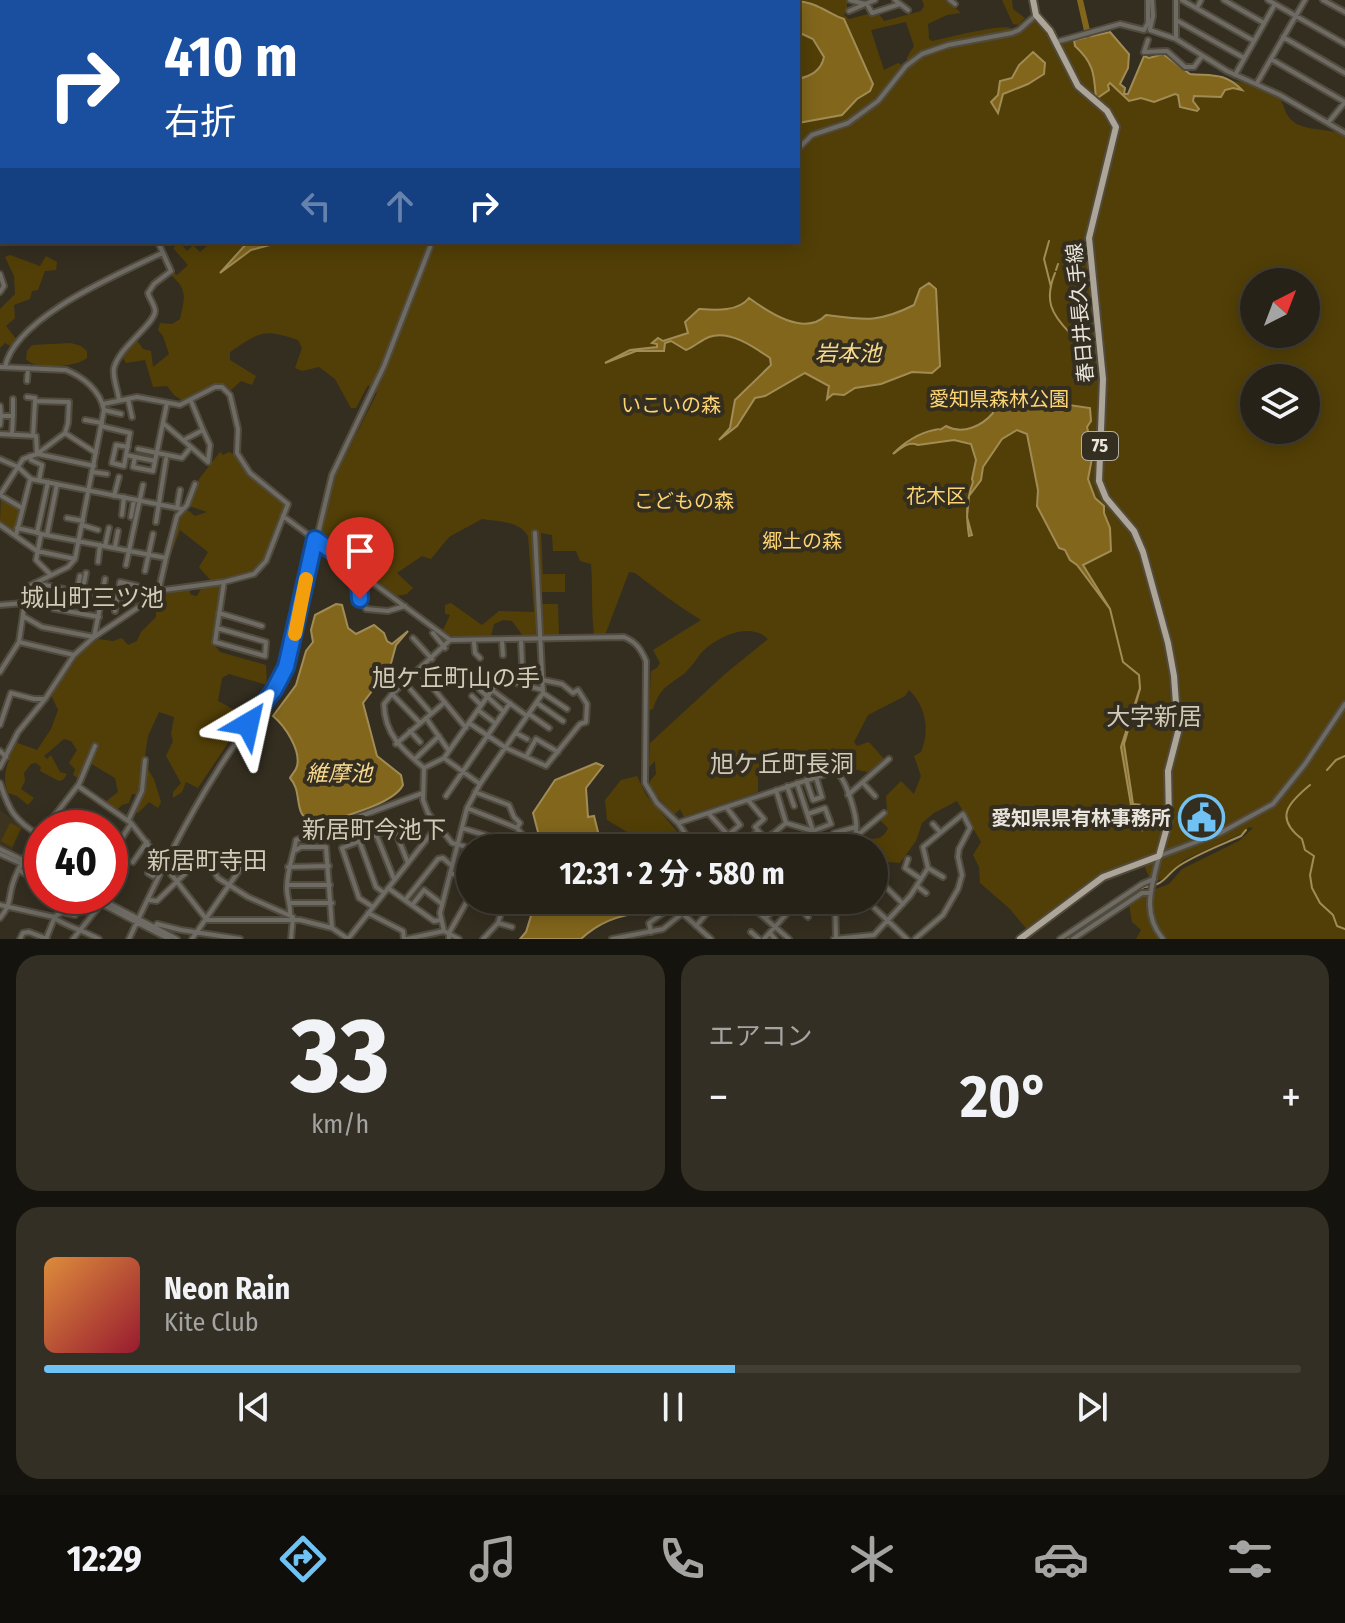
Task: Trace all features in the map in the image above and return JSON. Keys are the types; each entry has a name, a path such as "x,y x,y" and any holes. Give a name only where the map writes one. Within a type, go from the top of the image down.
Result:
{"main road":[{"name":"春日井長久手線","path":"1033,0 1036,15 1056,42 1078,86 1107,111 1116,127 1089,238 1103,379 1099,481 1106,498 1129,524 1138,540 1164,627 1174,676 1178,732 1168,771 1169,820 1159,856"},
{"path":"1020,939 1103,877 1159,856"}],"street":[{"path":"850,0 866,4 872,13 897,2 908,10"},
{"path":"849,11 875,0"},
{"path":"950,0 955,4"},
{"path":"1147,30 1150,0"},
{"path":"1176,39 1179,0 1254,41"},
{"path":"1197,8 1201,0"},
{"path":"1224,0 1265,23"},
{"path":"1268,0 1345,44"},
{"path":"1257,83 1305,0"},
{"path":"1326,1 1345,12"},
{"path":"1235,75 1275,4"},
{"path":"800,147 812,135 848,123 878,101 906,66 922,54 948,45 1012,33 1036,15"},
{"path":"1176,20 1244,59"},
{"path":"1056,42 1117,25 1176,39 1235,75 1257,83 1345,133"},
{"path":"1283,37 1345,73"},
{"path":"1148,40 1144,52 1167,51 1185,67 1194,67 1202,56"},
{"path":"1270,59 1345,102 1328,123"},
{"path":"119,400 113,369 127,344 155,314 148,293 171,271 159,244"},
{"path":"129,939 213,777 274,690 286,667 332,475 384,366 431,244"},
{"path":"0,672 19,642 27,589 33,582 68,567 75,559 104,410 90,386 66,370 2,367 22,335 82,292 162,253"},
{"path":"0,274 4,286 0,292"},
{"path":"27,381 28,368"},
{"path":"0,767 18,732 45,699 74,655 94,637 158,593 246,578 263,565 288,504 250,473 237,453 238,429 226,389 215,387 180,405 137,397 103,404"},
{"path":"27,397 35,398 33,436"},
{"path":"12,435 13,399"},
{"path":"128,399 132,417"},
{"path":"22,508 0,495 23,459 37,454 65,433 68,423 69,402 35,401"},
{"path":"163,423 208,462 210,445 191,401"},
{"path":"135,457 133,467 153,471 167,403"},
{"path":"0,406 0,425"},
{"path":"104,410 121,414"},
{"path":"1,416 13,416"},
{"path":"85,420 130,433 128,447 124,466 112,463 116,445 128,447"},
{"path":"183,440 203,430"},
{"path":"65,433 96,453"},
{"path":"0,434 37,437 37,454"},
{"path":"138,449 182,458 191,447"},
{"path":"37,454 107,474"},
{"path":"126,455 155,461"},
{"path":"30,456 31,460 42,465 39,480"},
{"path":"0,459 18,467 31,479 179,508 187,505 195,484"},
{"path":"156,522 166,459"},
{"path":"114,496 119,477"},
{"path":"16,535 31,479"},
{"path":"42,534 48,482"},
{"path":"0,483 6,485"},
{"path":"50,575 36,560 57,484"},
{"path":"131,517 143,485"},
{"path":"158,593 179,508 180,490"},
{"path":"122,515 124,497"},
{"path":"126,565 137,500"},
{"path":"283,516 450,640 474,642 624,637 631,641 643,652 647,668 645,783 657,803 685,834"},
{"path":"67,518 98,530"},
{"path":"0,525 37,551 75,559"},
{"path":"17,528 166,558"},
{"path":"98,562 109,528"},
{"path":"115,547 118,531"},
{"path":"461,834 475,792 543,692 535,533"},
{"path":"145,571 153,534"},
{"path":"358,570 359,594 366,609 388,611 405,606"},
{"path":"80,592 86,573"},
{"path":"80,576 80,592"},
{"path":"94,637 105,579"},
{"path":"33,582 102,597 117,598 133,601 137,586 120,582 117,598 112,610 127,615"},
{"path":"217,628 266,642 265,656 215,642 219,613 224,582"},
{"path":"0,605 24,603 99,617"},
{"path":"219,613 262,626"},
{"path":"23,616 42,627 94,637"},
{"path":"433,633 445,648"},
{"path":"413,638 432,659"},
{"path":"424,768 396,744 384,704 450,640"},
{"path":"521,640 522,662"},
{"path":"502,641 503,655"},
{"path":"19,642 74,655"},
{"path":"474,642 475,653 480,658"},
{"path":"419,671 468,725 506,748 546,766 580,724 586,722 587,704 578,690 573,693 562,684 543,680"},
{"path":"424,768 444,758 501,679 543,692 567,709"},
{"path":"405,683 431,713"},
{"path":"480,690 504,712"},
{"path":"492,690 549,728"},
{"path":"0,725 11,693 45,699"},
{"path":"392,694 420,723"},
{"path":"472,696 496,724"},
{"path":"396,744 445,702"},
{"path":"446,796 510,703"},
{"path":"537,703 563,721"},
{"path":"1163,939 1150,918 1151,891 1159,856 1220,833 1273,804 1305,764 1345,704"},
{"path":"426,718 449,751"},
{"path":"410,731 420,742"},
{"path":"516,733 527,739"},
{"path":"414,760 439,736"},
{"path":"526,757 536,739 558,752"},
{"path":"60,810 78,786 95,746"},
{"path":"0,751 6,757"},
{"path":"444,758 480,784"},
{"path":"848,795 889,759"},
{"path":"128,825 142,791 145,760"},
{"path":"424,768 424,805 456,844"},
{"path":"678,823 831,771 839,773 848,795 856,830 854,834"},
{"path":"806,780 813,800 822,797 816,777"},
{"path":"0,783 7,806 24,826"},
{"path":"797,783 813,831"},
{"path":"863,783 875,796"},
{"path":"78,786 130,822 207,920"},
{"path":"787,786 794,806"},
{"path":"776,790 786,823"},
{"path":"475,792 509,805 520,823 517,828"},
{"path":"290,914 288,867 296,850 296,840 423,793"},
{"path":"748,800 764,819 755,827 761,834"},
{"path":"467,808 517,828 522,834"},
{"path":"709,814 728,835 740,825 727,808"},
{"path":"786,823 813,831 831,824 825,808 808,814"},
{"path":"835,834 856,830 860,833 884,813"},
{"path":"945,814 953,822"},
{"path":"915,939 943,915 961,883 958,857 970,828 963,814 923,847 928,868 943,877"},
{"path":"772,834 786,823"},
{"path":"933,824 940,832"},
{"path":"207,920 294,920 332,928 348,939 438,825"},
{"path":"373,907 359,898 342,848 394,828 408,863"},
{"path":"462,828 482,834"},
{"path":"754,834 758,831"},
{"path":"929,833 933,839"},
{"path":"376,834 394,879"},
{"path":"359,840 376,887 406,899 434,921 441,920"},
{"path":"133,862 147,842"},
{"path":"296,850 301,847 326,847 332,928"},
{"path":"0,851 23,861 12,884 9,907 0,918"},
{"path":"447,934 441,920 442,904 456,852"},
{"path":"149,900 157,901 204,855 218,878 248,897 290,914 294,920 291,939"},
{"path":"406,899 438,859 443,858 452,866"},
{"path":"192,939 247,859"},
{"path":"908,859 905,868 921,879"},
{"path":"148,873 153,876 161,860"},
{"path":"288,867 329,866"},
{"path":"835,914 835,939 874,935 903,904 928,868"},
{"path":"19,870 24,873"},
{"path":"450,873 456,874"},
{"path":"1060,939 1154,879"},
{"path":"287,885 330,885"},
{"path":"917,886 926,893"},
{"path":"888,889 903,904"},
{"path":"413,904 424,890 442,904"},
{"path":"1073,939 1142,893 1151,891"},
{"path":"291,903 332,903"},
{"path":"0,905 54,917 68,927 99,939"},
{"path":"368,913 403,931 405,939 447,934 459,939"},
{"path":"20,939 23,933 29,932 46,939 54,917 59,914"},
{"path":"73,939 92,914"},
{"path":"124,914 177,939"},
{"path":"127,914 169,939"},
{"path":"447,934 459,914"},
{"path":"483,939 498,923 501,914"},
{"path":"651,932 649,923 662,914"},
{"path":"612,939 651,932 668,926 683,914 711,939"},
{"path":"696,926 706,914"},
{"path":"761,914 789,939"},
{"path":"766,918 770,914"},
{"path":"751,932 762,939 787,914"},
{"path":"881,914 907,939"},
{"path":"498,923 512,927"},
{"path":"155,928 157,924 240,939"},
{"path":"770,933 775,939"}],"shaded area":[{"path":"0,810 22,827 11,852 0,848"}],"green space":[{"path":"801,0 847,0 844,15 849,19 879,14 884,21 921,11 924,6 922,0 947,0 961,13 947,15 928,24 929,39 932,41 1011,28 1010,32 931,48 907,64 907,57 914,46 906,22 871,30 884,70 898,63 904,66 881,96 847,122 813,133 800,145 800,123 833,117 831,16"},
{"path":"1002,0 1012,0 1013,9 1025,18 1018,25 1013,24"},
{"name":"愛知県森林公園","path":"1034,20 1043,27 1054,44 1072,37 1075,46 1092,66 1097,84 1096,95 1111,83 1129,101 1141,98 1154,102 1175,94 1178,95 1178,102 1195,103 1194,96 1221,97 1225,90 1240,90 1234,81 1241,82 1279,98 1293,122 1345,136 1345,939 1136,939 1141,930 1132,922 1129,904 1142,894 1169,884 1182,869 1239,841 1253,828 1249,827 1243,833 1184,860 1166,878 1159,880 1149,877 1144,865 1148,865 1147,856 1113,869 1029,932 1010,909 980,883 979,867 973,855 981,842 957,801 922,823 916,841 900,863 888,862 888,834 884,834 888,828 881,821 887,809 886,796 901,781 914,794 921,776 914,756 921,752 924,744 925,719 919,703 909,690 905,696 868,715 854,742 857,746 869,742 884,759 869,772 836,764 819,753 801,766 797,762 774,773 761,771 758,775 758,792 684,817 680,809 674,815 650,788 650,781 656,774 655,761 649,767 650,743 768,639 752,631 724,637 701,653 685,673 665,688 653,709 649,710 651,671 660,663 653,650 701,620 635,573 629,572 605,635 594,634 591,564 580,561 576,551 553,551 552,535 541,533 543,574 565,574 565,592 541,592 542,604 558,604 559,636 523,636 512,621 503,620 494,624 491,637 456,639 443,630 450,615 445,614 445,605 451,603 482,625 499,611 534,612 528,536 514,524 482,519 449,537 431,559 422,556 397,573 413,588 407,594 397,596 324,540 322,532 334,478 377,393 368,385 356,408 351,408 335,379 319,367 302,371 295,368 302,348 298,340 269,333 255,336 230,352 230,360 256,376 252,385 241,381 231,390 220,384 184,402 167,386 153,387 145,360 126,363 123,358 128,344 136,339 143,349 151,351 153,367 169,354 158,330 160,323 172,324 180,319 184,294 170,274 177,275 188,265 173,248 179,244 187,251 193,245 200,252 210,244 800,244 800,150 817,134 863,115 912,64 932,50 1011,35 1020,32"},
{"path":"800,33 813,39 824,57 818,69 800,78"},
{"path":"10,255 40,266 46,256 57,262 56,270 45,271 38,290 32,291 30,299 14,305 15,318 6,326 17,340 12,347 5,343 0,348 0,309 15,294 14,276 5,257"},
{"path":"71,343 87,351 87,358 74,364 56,366 38,365 26,359 32,345"},
{"path":"220,452 239,457 250,474 287,504 271,548 256,568 245,576 212,582 199,567 208,552 180,530 168,562 167,559 183,511 195,516 207,512 189,506 199,479"},
{"path":"1,498 19,510 15,531 0,521"},
{"path":"222,585 212,642 220,652 266,665 267,685 229,674 222,678 218,701 246,716 198,788 186,782 182,792 173,798 173,792 181,783 166,756 173,741 174,717 159,712 148,736 144,763 154,779 161,802 158,808 149,802 138,813 131,810 138,797 135,794 132,794 129,803 117,810 105,802 118,792 115,778 90,763 77,778 73,775 75,769 69,763 77,750 71,741 64,739 44,756 47,759 51,755 60,772 67,774 63,780 40,771 41,767 36,763 31,764 24,773 25,781 21,789 34,798 28,805 8,793 5,773 15,742 37,750 51,729 58,710 51,695 78,656 98,639 113,641 122,638 128,645 137,641 141,632 156,617 149,603 168,592 189,589 191,595 197,596 202,587"},
{"path":"637,776 646,795 679,834 631,834 607,820 605,800 621,780"},
{"path":"10,823 21,828 12,847 1,841"}],"water":[{"path":"800,2 844,19 873,84 870,91 842,115 800,123 800,78 815,72 824,57 813,39 800,33"},
{"path":"1110,32 1129,54 1128,68 1120,84 1125,88 1124,94 1128,94 1144,56 1149,58 1163,54 1190,74 1224,78 1242,90 1225,90 1221,97 1194,96 1197,111 1180,107 1178,95 1175,94 1154,102 1141,98 1129,101 1110,83 1109,90 1096,99 1092,71 1074,40"},
{"path":"1033,52 1045,63 1044,74 1003,94 998,113 991,102 998,95 1000,81 1012,78 1019,65"},
{"path":"246,244 274,244 251,250 220,273"},
{"name":"岩本池","path":"929,283 936,289 940,366 932,373 912,372 881,384 855,388 844,395 833,394 827,399 829,386 805,373 765,396 755,398 737,426 719,440 730,428 735,400 771,365 770,358 741,341 717,335 686,350 671,341 665,343 664,351 636,351 605,363 630,350 657,347 652,343 658,338 663,341 688,333 685,322 699,309 733,308 749,298 766,310 797,323 808,324 826,315 871,319 914,305 920,289"},
{"path":"1008,396 1090,408 1091,421 1087,427 1093,453 1088,479 1095,498 1104,506 1110,528 1111,551 1083,565 1110,609 1065,550 1059,548 1037,506 1038,490 1027,434 1017,430 1002,439 983,467 981,480 969,496 976,460 971,444 954,440 911,444 893,454 912,439 928,431 941,430 946,426 959,430 978,425 993,413 992,404"},
{"name":"維摩池","path":"336,604 342,605 348,628 356,634 374,625 392,644 408,631 396,645 390,667 363,703 377,756 401,775 403,785 377,805 315,823 303,816 300,810 290,778 297,766 297,753 287,732 273,716 296,685 306,651 313,642 311,630 315,615"},
{"path":"1140,688 1124,744 1133,804 1142,805 1147,814 1153,816 1151,820 1145,819 1142,829 1138,819 1128,819 1121,813 1131,805 1121,747"},
{"path":"596,763 603,766 586,788 588,817 594,816 598,834 537,834 533,813 555,780"},
{"path":"532,914 635,914 608,921 581,939 520,939 526,932"}],"waterway":[{"path":"1080,0 1088,35"},
{"path":"1049,241 1044,259 1051,287"},
{"path":"1056,270 1058,264"},
{"path":"1055,273 1050,291 1051,306 1070,333"},
{"path":"1327,770 1345,756"},
{"path":"1310,785 1290,804 1286,817 1293,831 1302,839 1305,850 1314,856 1310,875 1312,888 1320,903 1333,915 1337,926 1345,929"},
{"path":"1067,939 1144,887 1157,884 1182,864 1241,836 1246,830"}],"slow traffic":[{"path":"295,634 306,579"}],"place":[{"name":"愛知県県有林事務所","path":"1202,818"}],"district":[{"name":"城山町三ツ池","path":"92,598"},
{"name":"旭ケ丘町山の手","path":"456,678"},
{"name":"大字新居","path":"1154,717"},
{"name":"旭ケ丘町長洞","path":"782,764"},
{"name":"新居町今池下","path":"374,830"},
{"name":"新居町寺田","path":"207,861"}],"route":[{"path":"248,724 274,690 286,667 315,539 358,570 360,599"}],"park label":[{"name":"いこいの森","path":"671,405"},
{"name":"花木区","path":"936,496"},
{"name":"こどもの森","path":"684,501"},
{"name":"郷土の森","path":"802,541"}]}
